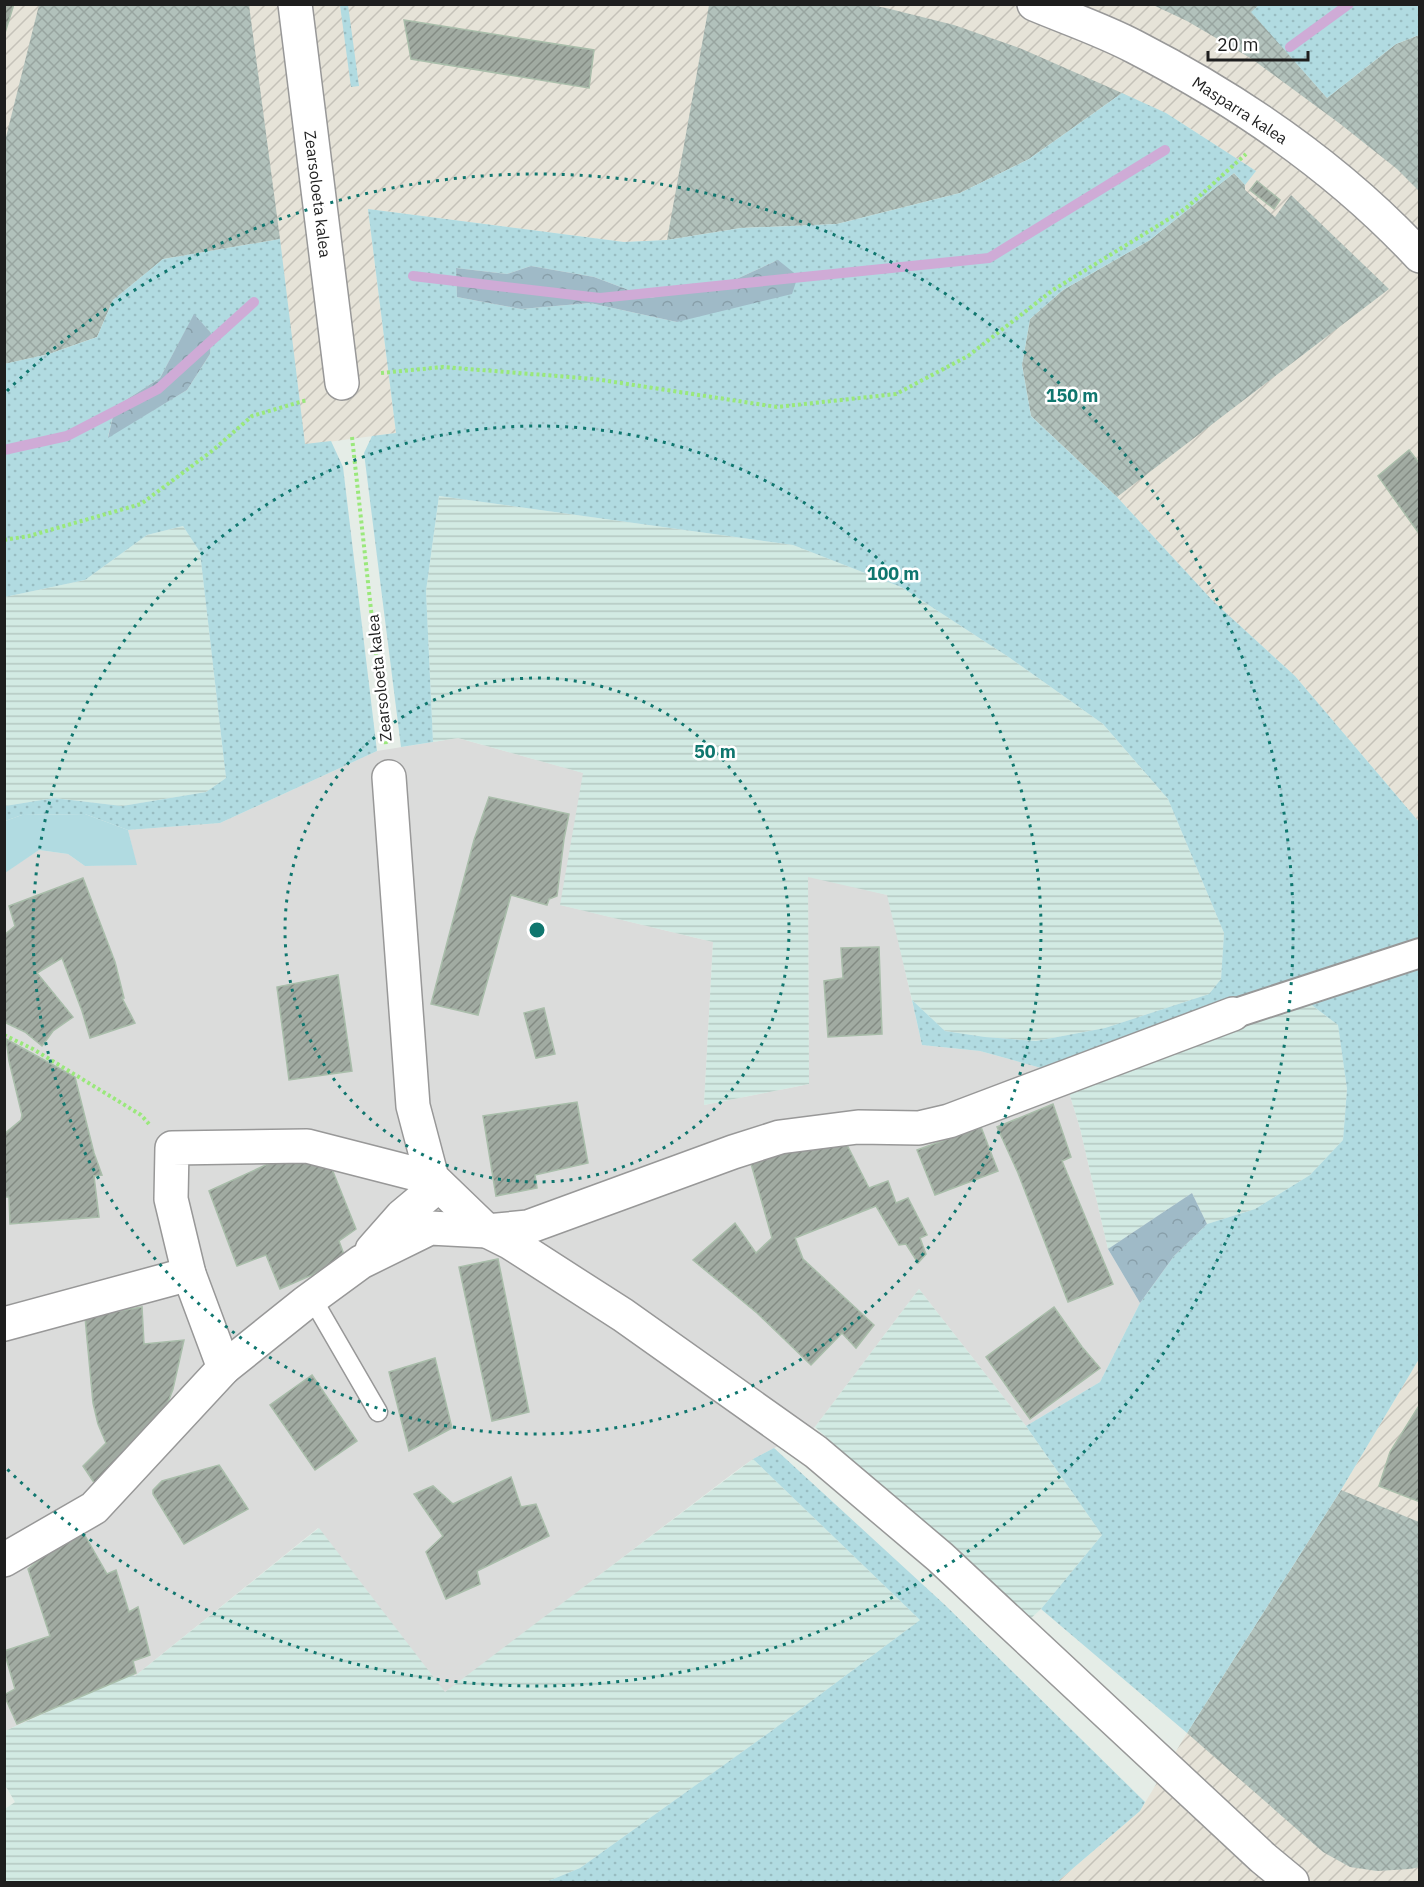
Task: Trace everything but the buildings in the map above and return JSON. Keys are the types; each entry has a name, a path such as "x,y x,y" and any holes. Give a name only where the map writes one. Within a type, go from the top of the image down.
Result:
{"street":[{"name":"Zearsoloeta kalea","path":"295,4 342,383"},
{"name":"Masparra kalea","path":"1034,4 1133,46 1205,85 1261,121 1343,182 1419,256"},
{"path":"389,777 413,1106 436,1181 487,1231 512,1243 623,1315 816,1452 940,1557 1263,1858 1292,1882"},
{"path":"4,1560 94,1508 224,1368 312,1298 361,1262 430,1228 487,1231 528,1227 780,1137 858,1127 919,1128 949,1121 1233,1014 1419,952"},
{"path":"224,1368 189,1274 171,1199 172,1148 307,1146 436,1181"},
{"path":"361,1262 436,1181"},
{"path":"4,1324 189,1274"}],"lane":[{"path":"312,1298 378,1412"}],"path":[{"path":"381,373 443,367 596,379 777,407 896,394 968,356 1053,290 1185,209 1246,154"},
{"path":"4,540 29,536 141,504 212,451 252,416 307,400"},
{"name":"Zearsoloeta kalea","path":"352,437 389,777"},
{"path":"4,1035 33,1049 141,1114 172,1148"}],"shaded area":[{"path":"864,4 954,25 1022,49 1122,93 1029,159 960,193 837,224 741,228 667,240 709,5"},
{"path":"4,5 1259,5 1252,12 1327,98 1419,35 1419,822 1295,676 1213,601 1117,497 1031,416 1256,171 1166,113 667,240 624,242 368,209 396,433 305,445 113,300 97,337 5,364"},
{"path":"39,5 249,5 280,239 163,259 113,300 97,337 49,354 5,364 5,141"},
{"path":"340,5 348,5 359,86 351,87"},
{"path":"1153,5 1259,5 1252,12 1327,98 1396,44 1419,35 1419,191 1397,169 1339,123 1252,59 1187,21"},
{"path":"1259,5 1419,5 1419,35 1396,44 1327,98 1251,12"},
{"path":"1122,93 1166,113 1256,171 1245,185 1234,173 1150,240 1063,290 1030,319 1022,365 1031,416 1117,497 1213,601 1295,676 1419,822 1419,942 1224,1004 1041,1068 980,1051 922,1045 912,1000 945,1031 1036,1041 1105,1028 1209,994 1221,979 1224,933 1168,799 1103,724 1010,658 901,587 793,545 439,496 426,591 433,742 401,747 364,453 372,436 396,433 368,209 624,242 667,240 741,228 837,224 960,193 1029,159","holes":["778,260 677,322 590,303 521,309 457,297 456,268 507,274 531,266 594,277 650,298 732,281"]},
{"path":"1234,173 1245,185 1245,190 1275,217 1291,195 1389,289 1117,497 1031,416 1022,365 1030,319 1063,290 1150,240"},
{"path":"280,239 305,444 331,441 343,467 377,751 220,823 128,830 85,814 22,815 5,821 5,806 54,798 122,806 206,792 226,778 200,552 183,526 147,535 85,580 5,597 4,364 49,354 97,337 113,300 163,259","holes":["194,315 211,333 210,354 187,390 108,437 115,407 160,378"]},
{"path":"439,496 793,545 901,587 1010,658 1103,724 1168,799 1224,933 1221,979 1209,994 1105,1028 1036,1041 945,1031 912,1000 887,895 808,877 809,1084 704,1105 713,942 560,905 583,773 458,738 433,742 426,591"},
{"path":"183,526 200,551 226,778 206,792 122,806 54,798 5,806 5,597 85,580 147,535"},
{"path":"458,738 584,773 561,905 713,942 704,1105 809,1084 808,876 888,895 922,1045 980,1051 1041,1068 1068,1089 1080,1128 1108,1249 1140,1303 1100,1382 1026,1426 919,1289 815,1427 753,1459 736,1471 445,1693 318,1528 135,1676 132,1674 5,1731 4,873 39,850 68,854 85,866 136,864 128,830 220,823 377,751"},
{"path":"85,814 128,830 137,865 85,866 68,854 39,850 5,873 5,821 22,815"},
{"path":"1419,964 1419,1359 1341,1490 1187,1733 1041,1609 1102,1535 1026,1426 1100,1382 1140,1303 1174,1256 1207,1224 1255,1209 1310,1175 1343,1140 1347,1089 1338,1025 1305,1000"},
{"path":"1305,1000 1338,1025 1347,1089 1343,1140 1310,1175 1255,1209 1207,1224 1192,1193 1108,1249 1080,1128 1068,1089"},
{"path":"919,1289 1026,1426 1102,1535 1041,1609 1029,1620 815,1427"},
{"path":"1419,1359 1419,1882 1057,1882 1140,1811 1341,1490"},
{"path":"774,1448 945,1605 1145,1802 1140,1811 1057,1882 546,1882 580,1868 770,1732 920,1620 753,1459"},
{"path":"753,1459 920,1620 770,1732 580,1868 546,1882 5,1882 5,1809 15,1802 5,1785 5,1731 132,1674 135,1676 319,1528 445,1692"},
{"path":"1341,1490 1419,1522 1420,1867 1410,1869 1377,1871 1350,1867 1323,1852 1187,1733"}],"green space":[{"path":"778,260 798,276 792,294 677,322 590,303 521,309 457,297 456,268 507,274 531,266 594,277 650,298 732,281"},
{"path":"194,314 211,333 210,354 187,390 108,438 115,407 160,378"},
{"path":"1192,1193 1207,1224 1174,1256 1140,1303 1108,1249"}],"waterway":[{"path":"1290,47 1349,4"},
{"path":"413,276 600,298 989,258 1165,150"},
{"path":"4,450 67,436 158,389 254,302"}]}
